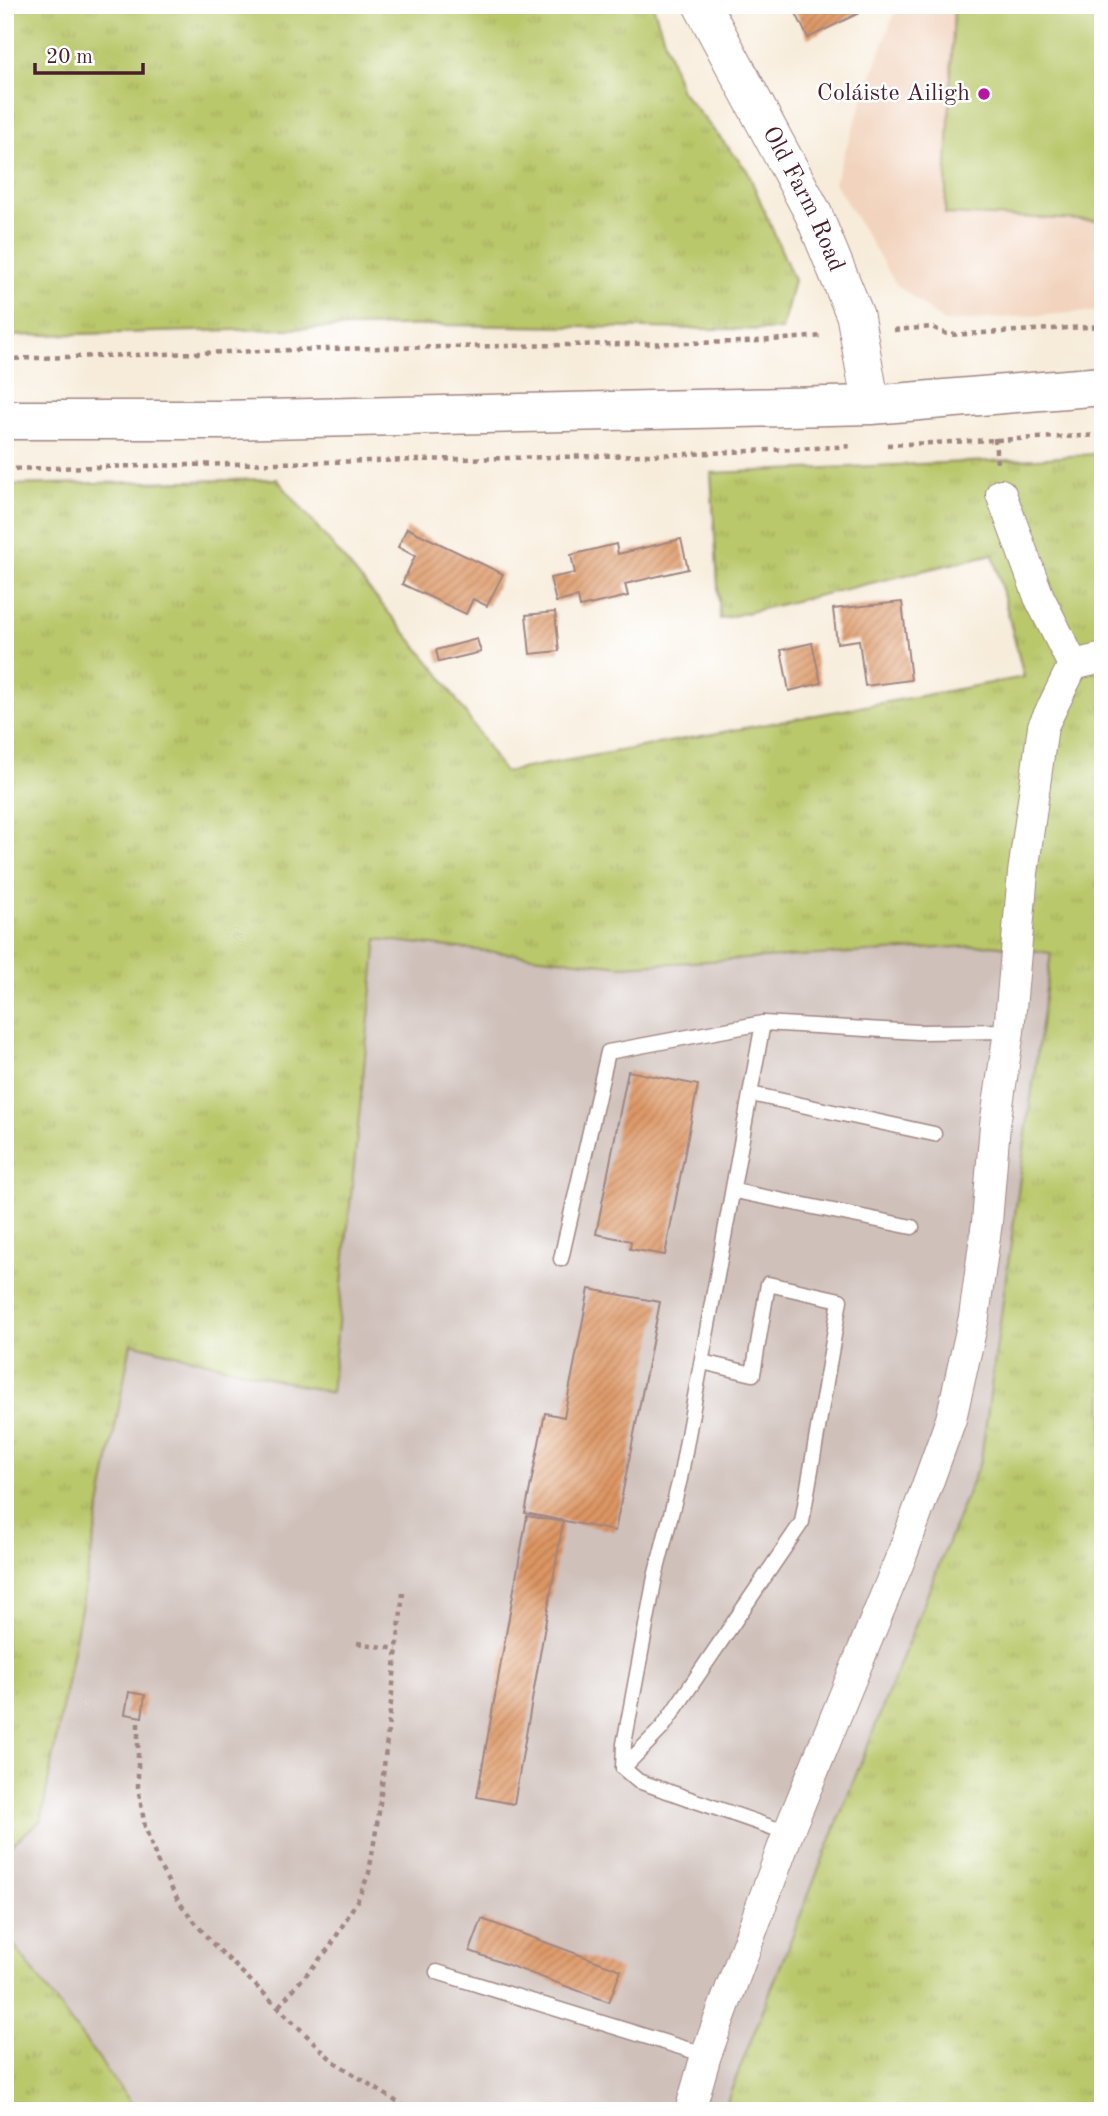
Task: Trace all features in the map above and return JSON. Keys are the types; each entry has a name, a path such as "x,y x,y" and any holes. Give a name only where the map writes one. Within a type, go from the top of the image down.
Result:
{"main road":[{"path":"5,420 220,420 870,405 1103,386"}],"street":[{"name":"Old Farm Road","path":"702,5 813,213 860,333 870,405"},
{"path":"1001,494 1039,597 1073,665"},
{"path":"1073,665 1103,658"},
{"path":"690,2111 706,2055 788,1833 903,1552 951,1419 974,1317 987,1222 995,1125 1009,1031 1023,873 1043,726 1073,665"}],"lane":[{"path":"561,1259 608,1052 763,1023 918,1032 1009,1031"},
{"path":"623,1768 624,1744 655,1577 680,1479 735,1191 763,1023"},
{"path":"751,1094 934,1134"},
{"path":"735,1191 912,1227"},
{"path":"623,1768 662,1728 803,1522 840,1300 768,1284 753,1374 702,1362"},
{"path":"623,1768 638,1781 788,1833"},
{"path":"437,1972 706,2055"}],"path":[{"path":"5,359 338,348 745,342 932,327 949,335 1103,326"},
{"path":"990,395 1001,494"},
{"path":"884,445 1103,435"},
{"path":"5,469 690,454 856,446"},
{"path":"279,2006 330,1947 359,1899 369,1873 379,1812 403,1593"},
{"path":"357,1643 397,1649"},
{"path":"138,1723 138,1787 145,1827 158,1863 179,1902 210,1941 333,2061 411,2111"}],"shaded area":[{"name":"Coláiste Ailigh","path":"897,5 1103,5 1103,311 944,322 896,284 834,182"},
{"path":"377,939 622,966 992,945 1051,953 981,1459 723,2111 137,2111 5,1933 5,1850 41,1819 131,1342 331,1392"}],"green space":[{"path":"5,5 653,5 681,91 747,170 794,280 782,330 436,325 5,336"},
{"path":"954,5 1103,5 1103,221 945,214"},
{"path":"1103,453 1103,2111 723,2111 981,1459 1051,953 992,945 622,966 377,939 331,1393 131,1343 41,1820 5,1850 5,485 277,479 439,673 504,772 1024,677 993,554 720,619 711,473 1036,459"},
{"path":"5,1933 137,2111 5,2111"}],"building":[{"path":"792,5 855,5 859,13 808,38"},
{"path":"407,528 503,574 487,606 473,599 466,614 402,584 415,556 398,547"},
{"path":"681,539 688,569 625,584 628,596 580,607 578,597 556,602 550,578 575,573 571,555 616,544 618,554"},
{"path":"902,602 911,680 865,686 859,640 837,643 833,609"},
{"path":"555,612 559,651 530,654 526,615"},
{"path":"477,639 481,652 439,662 436,650"},
{"path":"812,643 821,683 789,691 781,650"},
{"path":"628,1071 698,1085 665,1255 630,1249 631,1241 596,1234"},
{"path":"589,1289 660,1302 615,1531 525,1513 545,1413 564,1417"},
{"path":"527,1516 563,1522 514,1804 477,1797"},
{"path":"129,1692 145,1695 142,1717 125,1714"},
{"path":"482,1919 621,1970 609,2002 470,1951"}],"place":[{"name":"Coláiste Ailigh","path":"984,94"}]}
